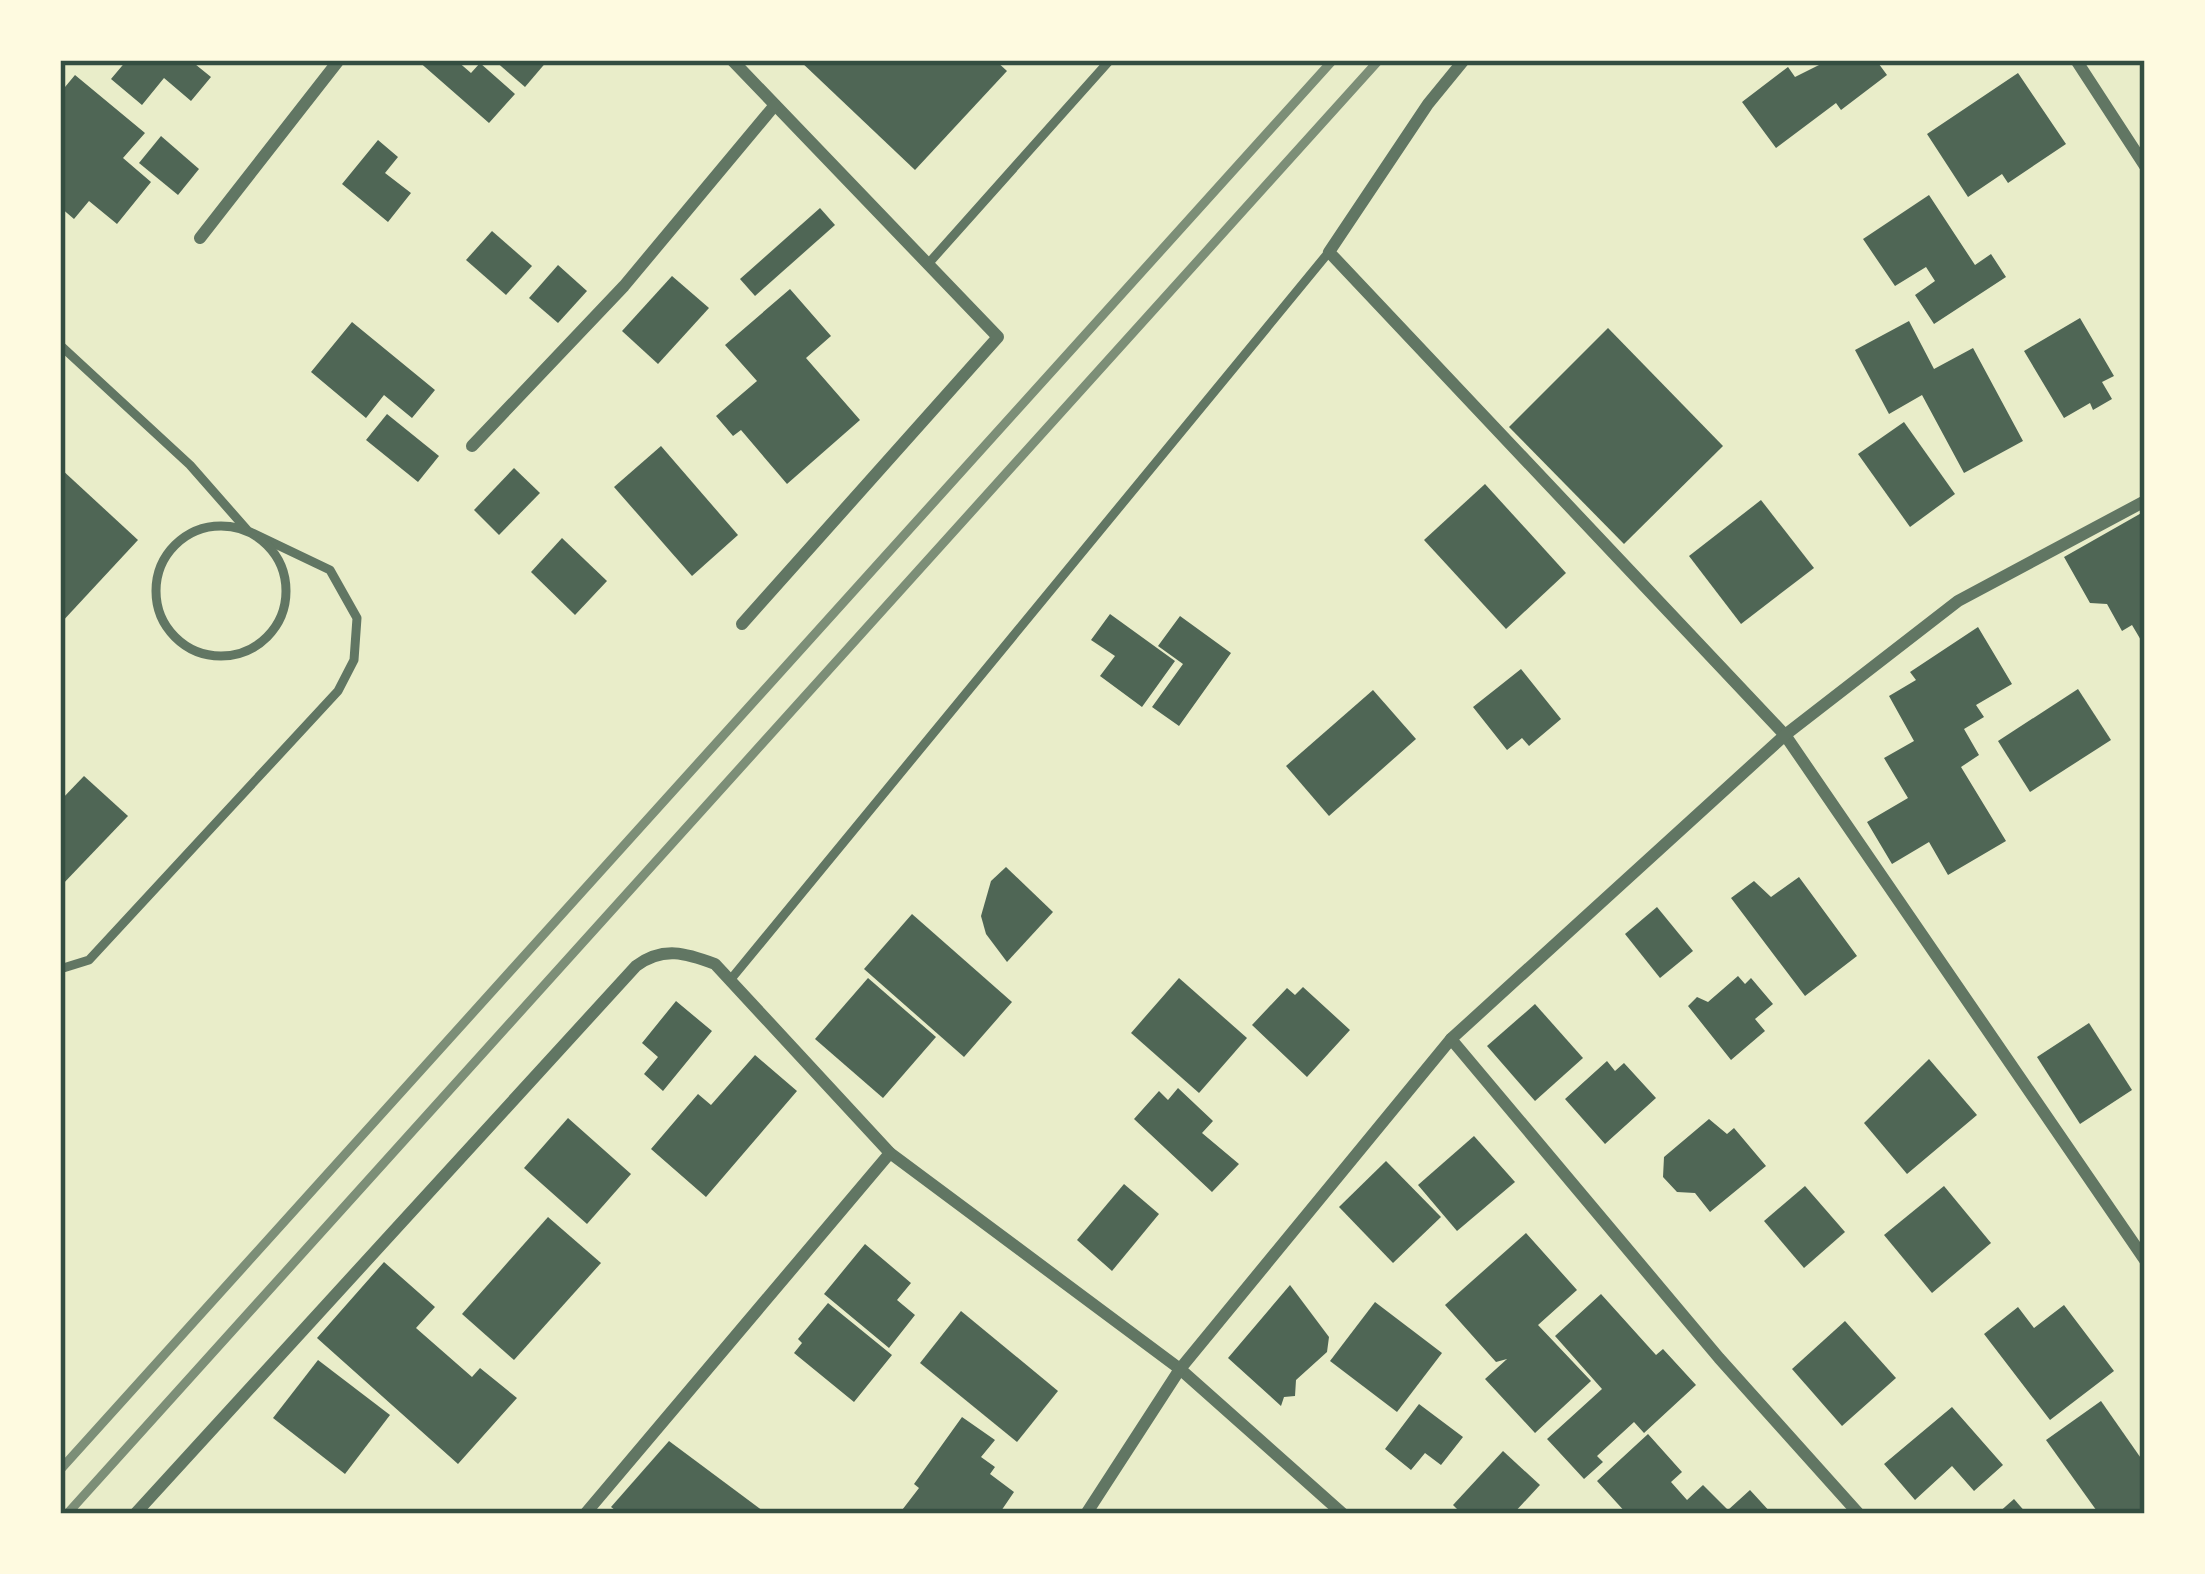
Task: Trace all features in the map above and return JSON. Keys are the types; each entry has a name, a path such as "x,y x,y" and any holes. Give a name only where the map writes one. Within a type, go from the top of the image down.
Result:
{"street":[{"path":"200,238 339,60"},
{"path":"732,60 998,337 742,624"},
{"path":"1464,60 1428,104 1329,252 1786,735 2145,1260"},
{"path":"2076,60 2145,166"},
{"path":"472,446 624,286 775,105"},
{"path":"1086,1514 1180,1369 1451,1040 1786,735 1958,601 2145,501"},
{"path":"135,1514 636,966 662,952 715,964 890,1154 1180,1369 1343,1514"},
{"path":"1451,1040 1719,1358 1859,1514"},
{"path":"584,1514 890,1154"}],"lane":[{"path":"928,264 1110,60"},
{"path":"730,980 1329,252"},
{"path":"60,344 190,465 248,531 279,561 285,604 277,624 244,652 201,654 167,629 158,610 159,568 186,535 206,527 248,531 330,570 357,618 354,660 338,692 89,960 60,969"}],"building":[{"path":"127,60 190,60 211,77 191,101 164,78 142,105 111,79"},
{"path":"417,60 456,60 471,73 480,63 515,94 489,123"},
{"path":"494,60 548,60 525,87"},
{"path":"799,60 995,60 1007,71 915,170"},
{"path":"1829,60 1876,60 1887,75 1841,110 1836,103 1776,148 1742,102 1788,67 1795,77"},
{"path":"2018,73 2066,144 2008,183 2002,174 1968,197 1927,134"},
{"path":"75,75 145,133 123,158 151,182 117,224 89,201 74,219 60,207 60,93"},
{"path":"161,136 199,169 178,195 139,163"},
{"path":"378,140 398,157 385,173 411,193 388,222 342,184"},
{"path":"1929,195 1975,265 1991,254 2006,277 1934,324 1915,295 1935,281 1926,267 1895,286 1863,239"},
{"path":"820,208 835,225 755,296 740,279"},
{"path":"492,231 532,266 506,295 466,260"},
{"path":"558,265 587,291 558,323 529,298"},
{"path":"672,276 709,308 658,364 622,331"},
{"path":"790,289 831,336 806,358 860,420 787,484 741,430 733,436 716,416 757,381 725,345"},
{"path":"2080,318 2114,376 2102,382 2112,399 2093,410 2090,403 2064,418 2024,351"},
{"path":"1909,321 1934,369 1973,348 2023,441 1964,473 1922,395 1889,414 1855,350"},
{"path":"352,322 435,390 412,418 384,395 366,418 311,372"},
{"path":"1608,328 1723,446 1624,544 1509,427"},
{"path":"387,414 439,456 418,482 366,440"},
{"path":"1904,422 1955,494 1910,527 1858,454"},
{"path":"661,446 738,535 692,576 614,487"},
{"path":"60,468 138,540 60,624"},
{"path":"514,468 540,493 499,535 474,510"},
{"path":"1485,484 1566,573 1506,629 1424,540"},
{"path":"1761,500 1814,568 1741,624 1689,556"},
{"path":"2145,511 2145,647 2132,625 2122,631 2107,604 2090,603 2064,557"},
{"path":"562,538 607,581 575,615 531,572"},
{"path":"1110,614 1175,661 1142,707 1100,676 1115,656 1091,640"},
{"path":"1180,616 1231,653 1179,726 1152,707 1183,664 1158,646"},
{"path":"1978,627 2012,684 1976,705 1984,717 1964,729 1979,755 1961,767 2006,841 1948,875 1929,842 1892,864 1867,822 1908,798 1884,758 1914,741 1889,696 1916,680 1910,672"},
{"path":"1521,669 1561,719 1529,746 1522,738 1507,750 1473,707"},
{"path":"2078,689 2111,740 2030,792 1998,741"},
{"path":"1373,690 1416,739 1329,816 1286,766"},
{"path":"84,776 128,816 60,887 60,801"},
{"path":"1006,867 1053,912 1007,962 986,934 981,916 991,881"},
{"path":"1799,877 1857,956 1805,996 1731,898 1754,881 1771,897"},
{"path":"1657,907 1693,951 1660,978 1625,934"},
{"path":"912,914 1012,1002 964,1057 864,969"},
{"path":"1738,976 1745,984 1751,978 1773,1004 1755,1019 1765,1031 1731,1060 1688,1006 1697,997 1708,1002"},
{"path":"868,978 936,1037 883,1098 815,1039"},
{"path":"1179,978 1247,1038 1199,1093 1131,1033"},
{"path":"1303,987 1350,1030 1307,1077 1252,1025 1287,988 1295,995"},
{"path":"676,1001 712,1031 663,1091 644,1074 658,1057 642,1043"},
{"path":"1535,1004 1583,1058 1535,1101 1487,1046"},
{"path":"2089,1023 2132,1090 2080,1124 2037,1057"},
{"path":"755,1055 797,1091 706,1197 651,1149 698,1094 711,1105"},
{"path":"1929,1059 1977,1115 1907,1174 1864,1123"},
{"path":"1607,1061 1615,1071 1624,1063 1656,1098 1605,1144 1565,1099"},
{"path":"1178,1088 1213,1121 1202,1133 1239,1164 1212,1192 1134,1119 1159,1091 1168,1100"},
{"path":"568,1118 631,1174 587,1224 524,1168"},
{"path":"1709,1119 1727,1134 1734,1128 1766,1166 1710,1212 1695,1193 1677,1192 1663,1177 1664,1157"},
{"path":"1474,1136 1515,1182 1457,1231 1418,1185"},
{"path":"1386,1161 1441,1217 1393,1263 1339,1207"},
{"path":"1124,1184 1159,1214 1112,1271 1077,1240"},
{"path":"1805,1186 1845,1232 1804,1268 1764,1221"},
{"path":"1944,1186 1991,1243 1932,1293 1884,1235"},
{"path":"548,1217 601,1263 514,1360 462,1314"},
{"path":"1526,1233 1577,1290 1538,1325 1591,1381 1535,1433 1485,1379 1507,1359 1496,1362 1445,1305"},
{"path":"865,1244 911,1283 897,1300 915,1315 889,1348 824,1294"},
{"path":"384,1262 435,1307 416,1328 472,1377 480,1368 517,1398 458,1464 317,1338"},
{"path":"1290,1285 1329,1337 1327,1352 1296,1380 1295,1396 1284,1397 1281,1406 1228,1358"},
{"path":"1601,1294 1656,1355 1663,1349 1696,1385 1644,1433 1634,1422 1597,1456 1603,1462 1584,1479 1547,1439 1602,1389 1555,1336"},
{"path":"1375,1302 1442,1353 1397,1412 1330,1361"},
{"path":"828,1303 892,1355 854,1402 794,1353 802,1343 798,1339"},
{"path":"2064,1305 2114,1371 2050,1420 1984,1334 2018,1307 2034,1328"},
{"path":"961,1311 1058,1391 1017,1442 920,1363"},
{"path":"1845,1321 1896,1378 1842,1426 1792,1369"},
{"path":"318,1360 390,1415 345,1474 273,1418"},
{"path":"2101,1401 2145,1464 2145,1510 2139,1514 2099,1514 2046,1440"},
{"path":"1419,1404 1463,1437 1441,1465 1425,1453 1411,1470 1385,1449"},
{"path":"1952,1407 2003,1465 1974,1491 1952,1466 1915,1500 1884,1464"},
{"path":"962,1417 995,1440 981,1457 995,1467 990,1474 1014,1492 999,1514 899,1514 919,1488 914,1484"},
{"path":"1648,1434 1682,1472 1671,1482 1687,1500 1703,1485 1728,1510 1750,1490 1772,1514 1627,1514 1597,1481"},
{"path":"669,1441 767,1514 620,1514 611,1507"},
{"path":"1503,1451 1540,1485 1513,1514 1462,1514 1453,1505"},
{"path":"2014,1499 2027,1514 1997,1514"}],"railway":[{"path":"60,1470 1333,60"},
{"path":"67,1514 1379,60"}]}
